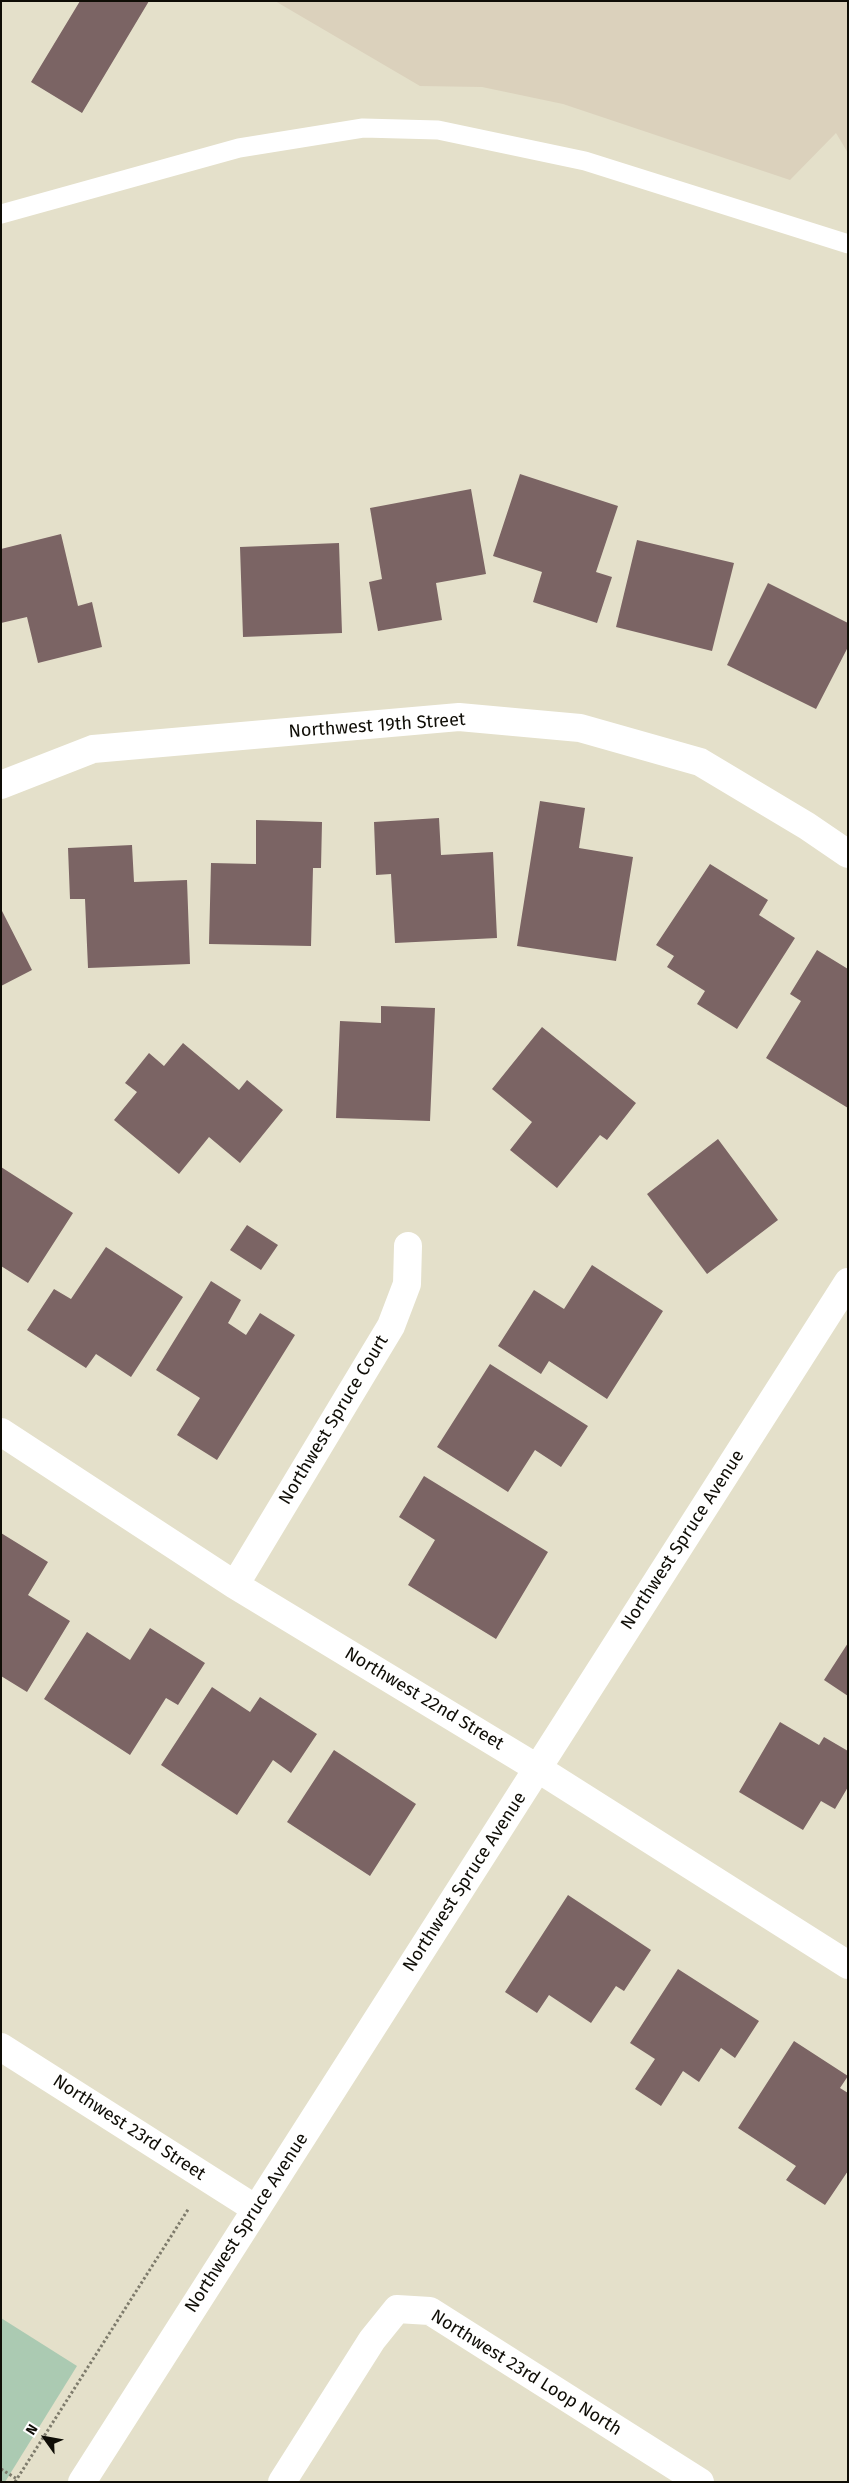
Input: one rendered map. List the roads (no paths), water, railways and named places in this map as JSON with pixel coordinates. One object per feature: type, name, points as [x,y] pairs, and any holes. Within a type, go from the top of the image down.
[{"type":"street","name":"Northwest 19th Street","points":[[1,785],[93,749],[458,717],[580,728],[700,762],[807,826],[848,854]]},
{"type":"street","name":"Northwest Spruce Court","points":[[235,1585],[391,1326],[407,1284],[408,1246]]},
{"type":"street","name":"Northwest Spruce Avenue","points":[[82,2482],[848,1282]]},
{"type":"street","name":"Northwest 22nd Street","points":[[1,1432],[235,1585],[537,1768],[848,1965]]},
{"type":"street","name":"Northwest 23rd Street","points":[[1,2047],[256,2209]]},
{"type":"street","name":"Northwest 23rd Loop North","points":[[282,2482],[372,2340],[397,2309],[430,2311],[700,2482]]},
{"type":"lane","points":[[1,214],[239,148],[363,128],[438,130],[585,162],[848,244]]}]
